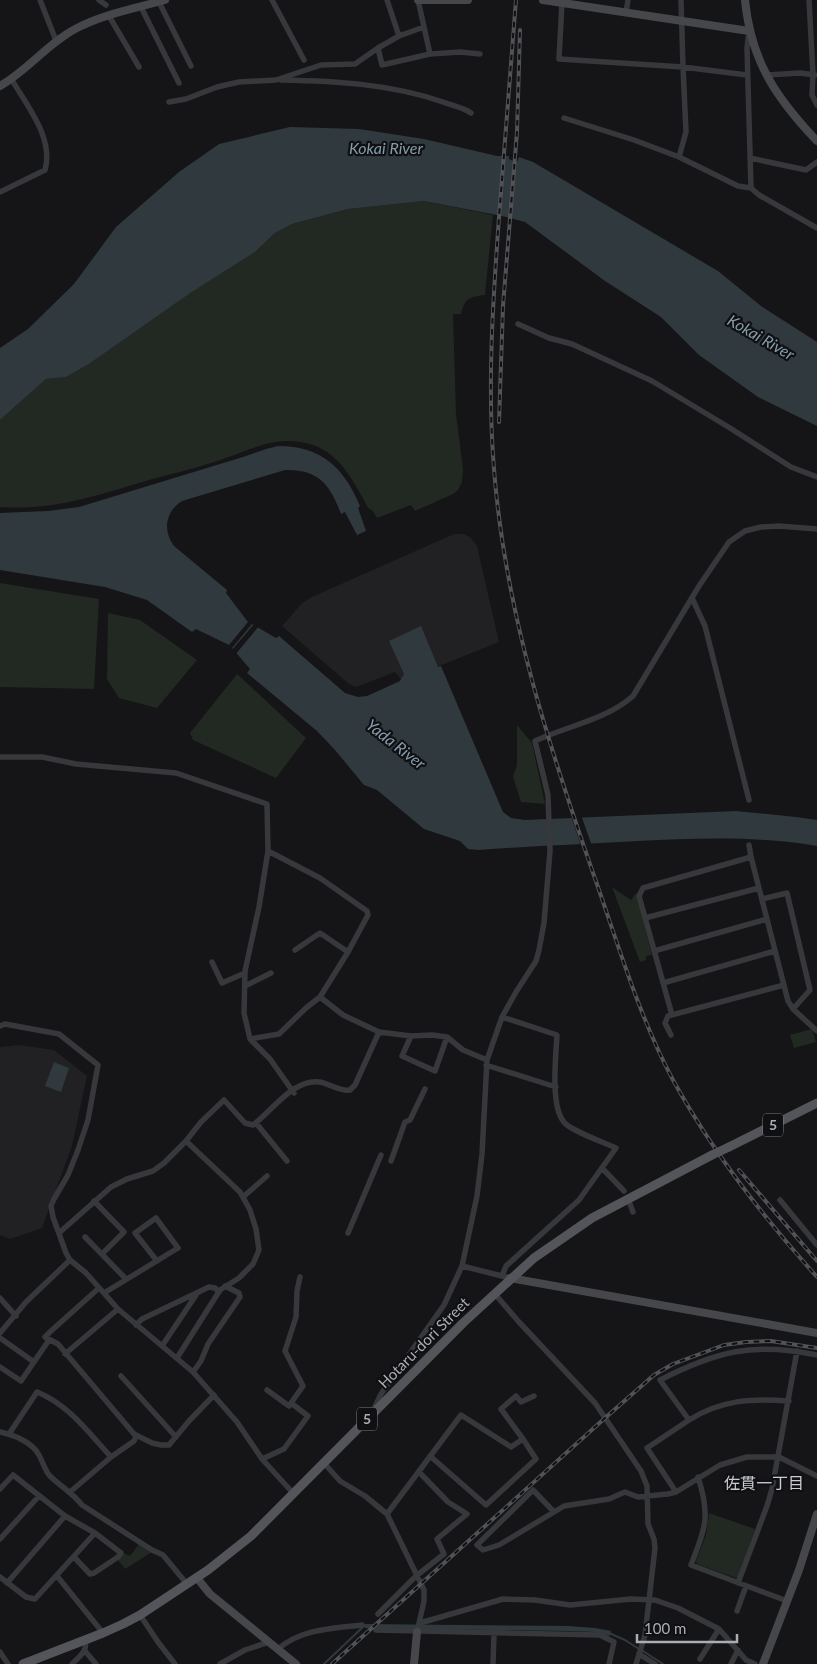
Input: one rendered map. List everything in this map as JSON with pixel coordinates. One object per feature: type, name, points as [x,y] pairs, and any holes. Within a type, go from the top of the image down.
[{"type":"main road","name":"Hotaru-dori Street","points":[[23,1664],[103,1633],[140,1615],[197,1578],[251,1536],[494,1292],[506,1277],[542,1251],[592,1218],[817,1103]]},
{"type":"street","points":[[40,0],[55,43]]},
{"type":"street","points":[[100,0],[106,5]]},
{"type":"street","points":[[272,0],[304,60]]},
{"type":"street","points":[[387,0],[400,36]]},
{"type":"street","points":[[430,54],[418,0],[468,0]]},
{"type":"street","points":[[543,0],[749,31]]},
{"type":"street","points":[[626,12],[628,0]]},
{"type":"street","points":[[679,157],[686,132],[681,0]]},
{"type":"street","points":[[745,0],[749,31],[747,75],[751,188]]},
{"type":"street","points":[[809,0],[815,75],[812,95],[817,105]]},
{"type":"street","points":[[0,86],[12,80],[55,43],[76,28],[109,16],[162,1],[192,66]]},
{"type":"street","points":[[562,2],[559,59],[683,67],[747,75]]},
{"type":"street","points":[[140,7],[179,82]]},
{"type":"street","points":[[109,16],[139,66]]},
{"type":"street","points":[[276,80],[321,65],[355,64],[400,36],[424,27]]},
{"type":"street","points":[[749,31],[775,91],[786,107],[817,141]]},
{"type":"street","points":[[378,48],[382,65],[430,54],[460,52],[480,54]]},
{"type":"street","points":[[767,76],[815,75]]},
{"type":"street","points":[[0,192],[45,170],[47,162],[41,130],[12,80]]},
{"type":"street","points":[[169,102],[186,99],[216,87],[239,82],[328,80],[416,93],[463,108],[471,113]]},
{"type":"street","points":[[564,118],[634,140],[679,157],[738,186],[751,188],[759,196],[817,228]]},
{"type":"street","points":[[750,158],[806,170],[817,162]]},
{"type":"street","points":[[518,324],[549,338],[572,344],[652,381],[791,467],[817,478]]},
{"type":"street","points":[[372,1414],[381,1394],[444,1305],[462,1266],[477,1196],[482,1154],[486,1063],[502,1017],[537,955],[544,923],[550,851],[549,814],[548,795],[535,741],[618,708],[633,696],[692,598],[729,542],[738,535],[752,528],[768,526],[817,530]]},
{"type":"street","points":[[692,598],[705,626],[749,800]]},
{"type":"street","points":[[0,757],[42,757],[76,764],[176,773],[267,804],[268,851],[259,907],[245,973],[244,1013],[250,1039],[270,1059],[293,1091]]},
{"type":"street","points":[[749,845],[788,1001],[793,1009],[817,1031]]},
{"type":"street","points":[[250,1039],[279,1034],[320,997],[368,915],[367,910],[320,878],[268,851]]},
{"type":"street","points":[[672,1015],[639,896],[643,888],[751,858]]},
{"type":"street","points":[[646,918],[759,888]]},
{"type":"street","points":[[762,899],[787,892],[810,990],[793,1009]]},
{"type":"street","points":[[654,951],[767,919]]},
{"type":"street","points":[[295,950],[320,933],[348,952]]},
{"type":"street","points":[[663,982],[775,951]]},
{"type":"street","points":[[212,962],[222,983],[245,973]]},
{"type":"street","points":[[245,986],[271,973]]},
{"type":"street","points":[[671,1035],[665,1023],[668,1016],[784,985]]},
{"type":"street","points":[[320,997],[343,1015],[379,1032],[411,1036],[432,1035],[447,1038],[486,1063],[556,1087]]},
{"type":"street","points":[[502,1017],[557,1035],[556,1098],[559,1116],[566,1125],[616,1148],[579,1200],[506,1266],[506,1277]]},
{"type":"street","points":[[0,1026],[5,1024],[59,1034],[98,1065],[88,1120],[81,1143],[68,1174],[51,1206],[53,1217],[70,1260],[86,1273],[118,1309],[193,1372],[237,1422],[262,1459],[293,1493]]},
{"type":"street","points":[[59,1233],[118,1182],[153,1171],[164,1163],[224,1100],[245,1123],[253,1125],[293,1091],[312,1082],[333,1085],[345,1091],[350,1090],[355,1085],[379,1032]]},
{"type":"street","points":[[411,1036],[402,1056],[435,1071],[447,1038]]},
{"type":"street","points":[[391,1161],[405,1122],[410,1120],[425,1089]]},
{"type":"street","points":[[256,1123],[287,1161]]},
{"type":"street","points":[[177,1358],[219,1292],[248,1270],[259,1250],[256,1229],[242,1197],[217,1168],[186,1141]]},
{"type":"street","points":[[348,1233],[381,1155]]},
{"type":"street","points":[[602,1168],[624,1191]]},
{"type":"street","points":[[242,1197],[267,1176]]},
{"type":"street","points":[[780,1200],[817,1245]]},
{"type":"street","points":[[94,1201],[124,1232],[102,1254]]},
{"type":"street","points":[[630,1204],[633,1212]]},
{"type":"street","points":[[157,1261],[135,1233],[156,1218],[178,1248],[157,1261],[126,1280],[102,1290],[51,1330],[45,1337],[58,1344],[136,1436],[152,1444],[165,1446],[169,1444],[214,1395]]},
{"type":"street","points":[[85,1236],[126,1280]]},
{"type":"street","points":[[0,1333],[26,1302],[70,1260]]},
{"type":"street","points":[[462,1266],[506,1277],[817,1334]]},
{"type":"street","points":[[267,1390],[289,1406],[303,1386],[285,1351],[296,1317],[297,1291],[300,1277]]},
{"type":"street","points":[[193,1372],[201,1362],[208,1344],[240,1297],[238,1293],[226,1286]]},
{"type":"street","points":[[136,1325],[142,1319],[209,1287],[219,1292]]},
{"type":"street","points":[[494,1292],[519,1322],[595,1403],[641,1471],[647,1486],[648,1524],[654,1539],[655,1548],[645,1635],[636,1664]]},
{"type":"street","points":[[162,1346],[197,1293]]},
{"type":"street","points":[[0,1298],[16,1316]]},
{"type":"street","points":[[65,1354],[118,1309]]},
{"type":"street","points":[[0,1338],[34,1362]]},
{"type":"street","points":[[0,1367],[21,1381],[50,1340]]},
{"type":"street","points":[[689,1420],[660,1380],[695,1363],[721,1354],[763,1348],[817,1355]]},
{"type":"street","points":[[738,1583],[767,1506],[779,1457],[797,1351]]},
{"type":"street","points":[[122,1376],[176,1437]]},
{"type":"street","points":[[9,1434],[37,1392],[53,1398],[65,1408],[111,1457]]},
{"type":"street","points":[[430,1456],[486,1505],[536,1459],[501,1408],[516,1396],[521,1402],[534,1396]]},
{"type":"street","points":[[676,1492],[647,1448],[705,1410],[732,1402],[761,1399],[789,1401]]},
{"type":"street","points":[[262,1459],[284,1449],[308,1416],[291,1403]]},
{"type":"street","points":[[387,1514],[461,1415],[511,1447],[523,1439]]},
{"type":"street","points":[[0,1432],[26,1442],[36,1450],[49,1475],[70,1492],[82,1505],[152,1550],[163,1555],[187,1584]]},
{"type":"street","points":[[70,1492],[111,1457],[134,1441],[136,1436]]},
{"type":"street","points":[[554,1512],[533,1490],[477,1545],[483,1550],[499,1545],[554,1512],[564,1506],[609,1499],[625,1492],[638,1497],[676,1492],[698,1477],[732,1460],[747,1457],[779,1457],[817,1476]]},
{"type":"street","points":[[323,1462],[340,1481],[365,1496],[387,1514],[425,1593],[414,1664]]},
{"type":"street","points":[[378,1614],[416,1576],[444,1554],[436,1539],[466,1514],[448,1502],[419,1472]]},
{"type":"street","points":[[0,1490],[13,1475],[65,1516],[95,1534],[121,1553],[118,1557],[90,1574],[74,1557]]},
{"type":"street","points":[[698,1477],[704,1499],[706,1520],[691,1565],[787,1601]]},
{"type":"street","points":[[0,1540],[39,1496]]},
{"type":"street","points":[[763,1664],[799,1570],[817,1514]]},
{"type":"street","points":[[8,1582],[65,1516]]},
{"type":"street","points":[[0,1577],[26,1597],[35,1599],[95,1534]]},
{"type":"street","points":[[57,1576],[103,1633]]},
{"type":"street","points":[[197,1578],[210,1594],[296,1664]]},
{"type":"street","points":[[736,1610],[746,1586]]},
{"type":"street","points":[[420,1623],[503,1599],[526,1599],[570,1605],[631,1599],[649,1600],[678,1608],[719,1629],[746,1660],[756,1664]]},
{"type":"street","points":[[140,1615],[175,1664]]},
{"type":"street","points":[[278,1649],[302,1635],[326,1628],[362,1625]]},
{"type":"street","points":[[700,1659],[719,1629]]},
{"type":"street","points":[[376,1630],[600,1635],[614,1642],[609,1664]]},
{"type":"street","points":[[493,1664],[494,1634]]},
{"type":"street","points":[[72,1664],[85,1652],[85,1640]]},
{"type":"street","points":[[220,1664],[245,1650],[269,1642]]},
{"type":"street","points":[[731,1664],[738,1650]]},
{"type":"street","points":[[0,1652],[8,1664]]},
{"type":"street","points":[[85,1652],[96,1664]]},
{"type":"street","points":[[639,1654],[655,1664]]},
{"type":"shaded area","points":[[424,201],[493,215],[485,295],[468,299],[461,314],[453,314],[456,414],[463,469],[462,482],[458,490],[453,494],[415,511],[411,505],[377,518],[372,510],[369,509],[347,472],[332,456],[313,445],[287,441],[263,445],[206,465],[75,501],[38,507],[0,507],[0,420],[46,379],[66,377],[89,364],[189,294],[255,252],[275,233],[292,224],[348,209]]},
{"type":"shaded area","points":[[454,534],[464,534],[471,538],[477,546],[499,642],[402,681],[395,672],[356,687],[349,684],[282,626],[302,603],[312,597]]},
{"type":"shaded area","points":[[0,583],[99,599],[94,689],[0,687]]},
{"type":"shaded area","points":[[108,613],[140,620],[197,660],[157,708],[119,698],[107,679]]},
{"type":"shaded area","points":[[237,674],[306,738],[276,778],[193,740],[190,733]]},
{"type":"shaded area","points":[[517,725],[532,743],[545,804],[521,802],[513,777],[517,765]]},
{"type":"shaded area","points":[[612,887],[631,900],[636,893],[652,955],[646,956],[646,960],[640,962]]},
{"type":"shaded area","points":[[812,1029],[816,1042],[794,1048],[790,1035]]},
{"type":"shaded area","points":[[19,1045],[54,1050],[87,1076],[72,1146],[42,1228],[10,1239],[0,1235],[0,1047]]},
{"type":"shaded area","points":[[709,1513],[755,1529],[738,1577],[736,1578],[697,1564],[696,1561],[706,1535]]},
{"type":"shaded area","points":[[139,1544],[152,1552],[125,1569],[118,1560],[123,1553],[130,1556]]},
{"type":"water","name":"Kokai River","points":[[290,127],[359,129],[424,139],[497,156],[509,156],[509,159],[515,162],[517,162],[519,157],[533,162],[718,271],[761,306],[817,342],[817,426],[758,397],[699,355],[661,317],[605,281],[525,222],[424,201],[348,209],[292,224],[275,233],[255,252],[189,294],[89,364],[66,377],[46,379],[0,420],[0,348],[28,329],[74,284],[116,227],[179,172],[219,144]]},
{"type":"water","points":[[278,446],[307,450],[319,455],[339,470],[360,506],[358,508],[366,531],[357,535],[345,512],[341,514],[332,494],[321,480],[306,472],[296,470],[285,470],[182,501],[177,505],[169,515],[167,527],[170,540],[174,546],[227,590],[226,593],[248,622],[229,645],[196,629],[192,632],[147,600],[105,587],[0,570],[0,513],[48,511],[79,507]]},
{"type":"water","name":"Yada River","points":[[252,624],[276,638],[279,636],[345,693],[358,697],[367,696],[400,681],[404,674],[389,641],[421,626],[438,667],[441,666],[503,812],[511,818],[525,820],[736,811],[817,820],[817,846],[750,839],[705,839],[468,849],[460,841],[424,829],[377,790],[364,785],[317,731],[247,673],[250,669],[232,648]]},
{"type":"water","points":[[54,1062],[69,1068],[61,1092],[45,1086]]},
{"type":"water","points":[[364,1624],[568,1626],[611,1631],[610,1636],[594,1632],[568,1631],[365,1628]]},
{"type":"pier","points":[[255,623],[259,626],[235,655],[231,651]]},
{"type":"pier","points":[[581,815],[592,846],[581,846],[571,816]]},
{"type":"waterway","points":[[324,1664],[364,1626]]},
{"type":"waterway","points":[[609,1633],[639,1649]]},
{"type":"waterway","points":[[643,1651],[663,1664]]},
{"type":"railway","points":[[516,0],[495,280],[491,406],[494,469],[500,523],[508,577],[519,630],[564,787],[632,986],[651,1034],[673,1080],[721,1158],[777,1231],[817,1277]]},
{"type":"railway","points":[[499,422],[503,306],[517,132],[520,30]]},
{"type":"railway","points":[[739,1170],[817,1261]]},
{"type":"railway","points":[[332,1664],[654,1375],[673,1364],[724,1345],[771,1341],[817,1348]]},
{"type":"district","name":"佐貫一丁目","points":[[764,1483]]}]
